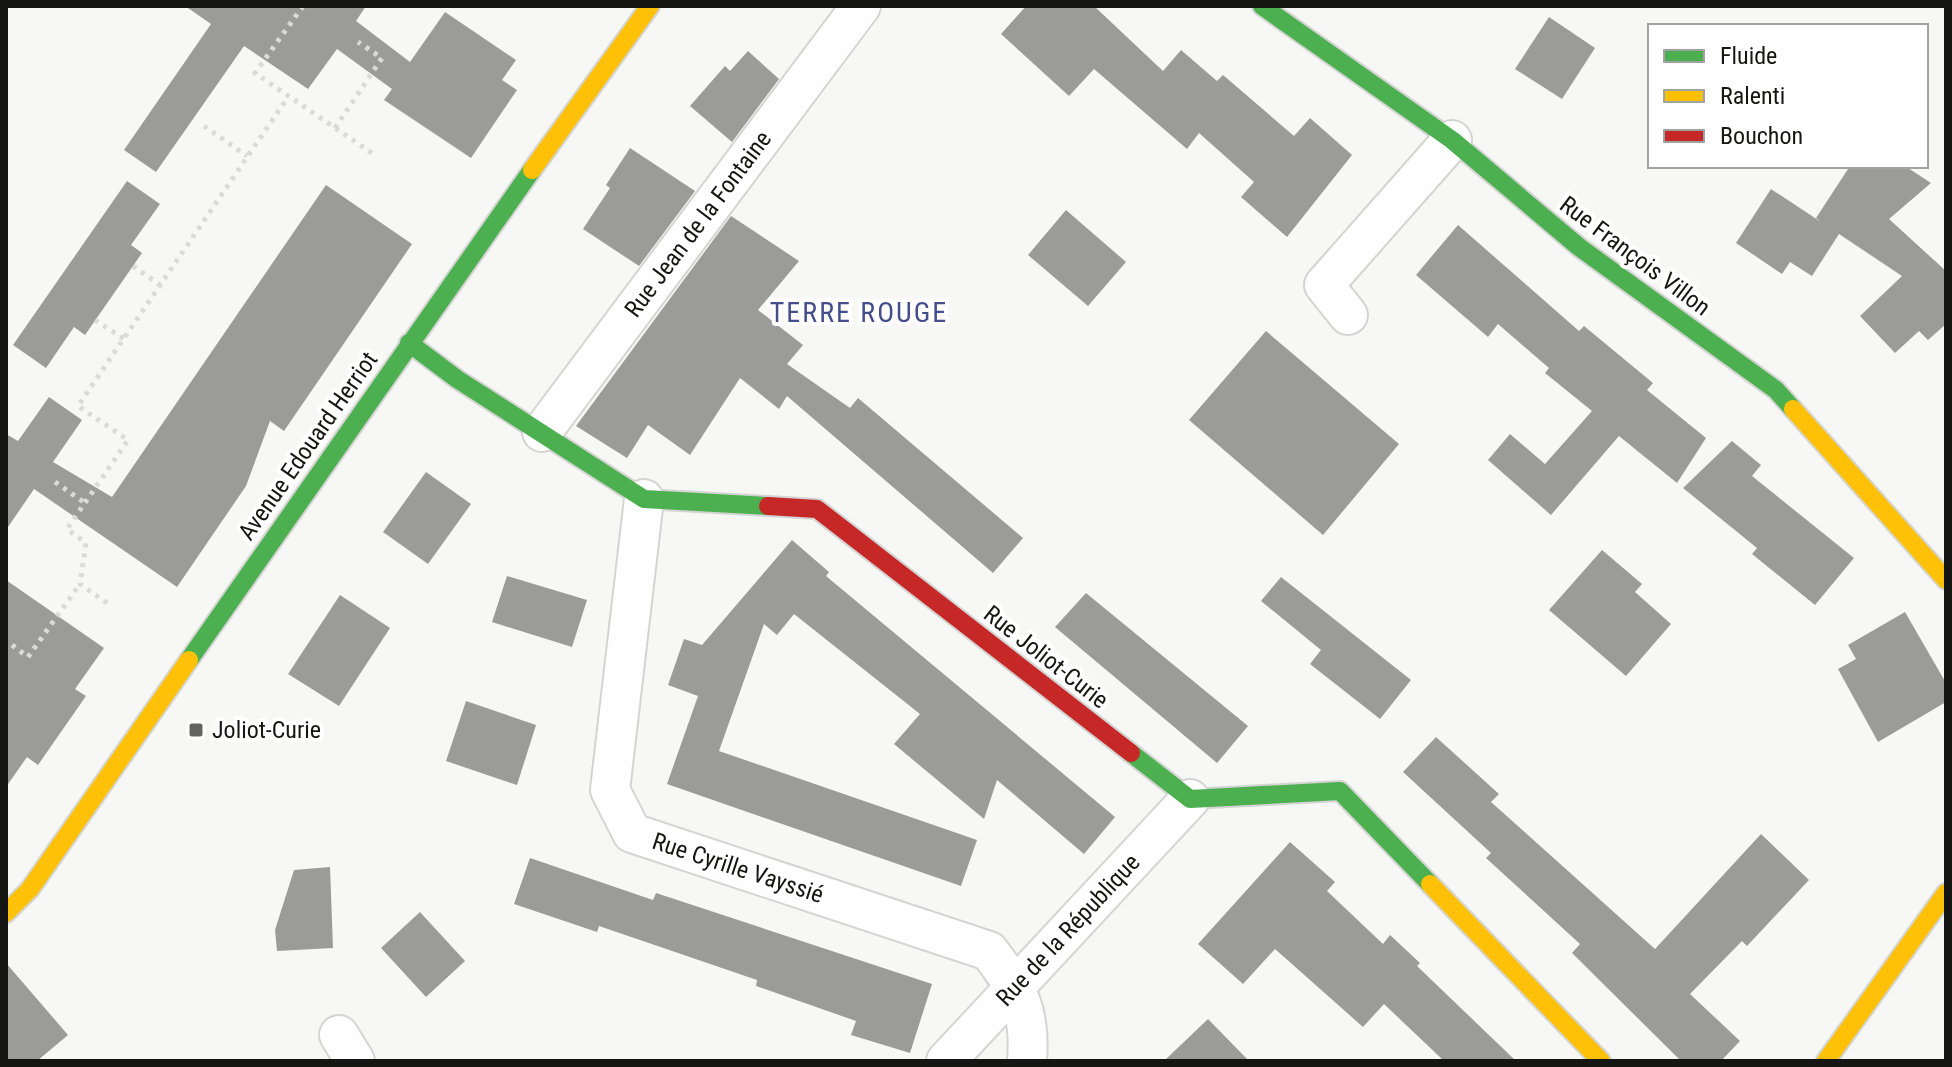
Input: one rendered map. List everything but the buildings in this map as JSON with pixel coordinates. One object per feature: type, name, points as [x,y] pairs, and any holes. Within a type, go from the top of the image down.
[{"type":"street","name":"Avenue Edouard Herriot","points":[[6,913],[30,889],[409,343],[650,6]]},
{"type":"street","name":"Rue François Villon","points":[[1262,6],[1452,140],[1579,247],[1776,390],[1946,580]]},
{"type":"street","name":"Rue Jean de la Fontaine","points":[[542,432],[848,10]]},
{"type":"street","points":[[1348,315],[1324,285],[1452,140]]},
{"type":"street","name":"Rue Joliot-Curie","points":[[409,343],[457,379],[644,499],[817,509],[1190,799]]},
{"type":"street","name":"Rue Cyrille Vayssié","points":[[644,499],[610,790],[632,833],[989,951],[1016,985]]},
{"type":"street","points":[[1190,799],[1340,791],[1601,1061]]},
{"type":"street","name":"Rue de la République","points":[[946,1061],[1190,799]]},
{"type":"street","points":[[1826,1061],[1946,893]]},
{"type":"street","points":[[1016,985],[1030,1027],[1027,1061]]},
{"type":"path","points":[[303,6],[255,73],[376,156]]},
{"type":"path","points":[[335,128],[382,58],[358,42]]},
{"type":"path","points":[[12,645],[28,657],[80,584],[86,543],[67,529],[128,440],[78,406],[288,97]]},
{"type":"path","points":[[204,126],[247,156]]},
{"type":"path","points":[[133,266],[160,285]]},
{"type":"path","points":[[95,320],[124,339]]},
{"type":"path","points":[[55,482],[85,503]]},
{"type":"path","points":[[80,584],[107,603]]},
{"type":"traffic: fast","points":[[1262,6],[1452,140],[1579,247],[1776,390],[1793,409]]},
{"type":"traffic: fast","points":[[189,660],[532,170]]},
{"type":"traffic: fast","points":[[409,343],[457,379],[644,499],[768,506]]},
{"type":"traffic: fast","points":[[1131,753],[1190,799],[1340,791],[1430,884]]},
{"type":"traffic: slow","points":[[532,170],[650,6]]},
{"type":"traffic: slow","points":[[1793,409],[1946,580]]},
{"type":"traffic: slow","points":[[6,913],[30,889],[189,660]]},
{"type":"traffic: slow","points":[[1430,884],[1601,1061]]},
{"type":"traffic: slow","points":[[1826,1061],[1946,893]]},
{"type":"traffic: jam","points":[[768,506],[817,509],[1131,753]]},
{"type":"place","name":"Joliot-Curie","points":[[196,730]]},
{"type":"district","name":"TERRE ROUGE","points":[[859,312]]}]
